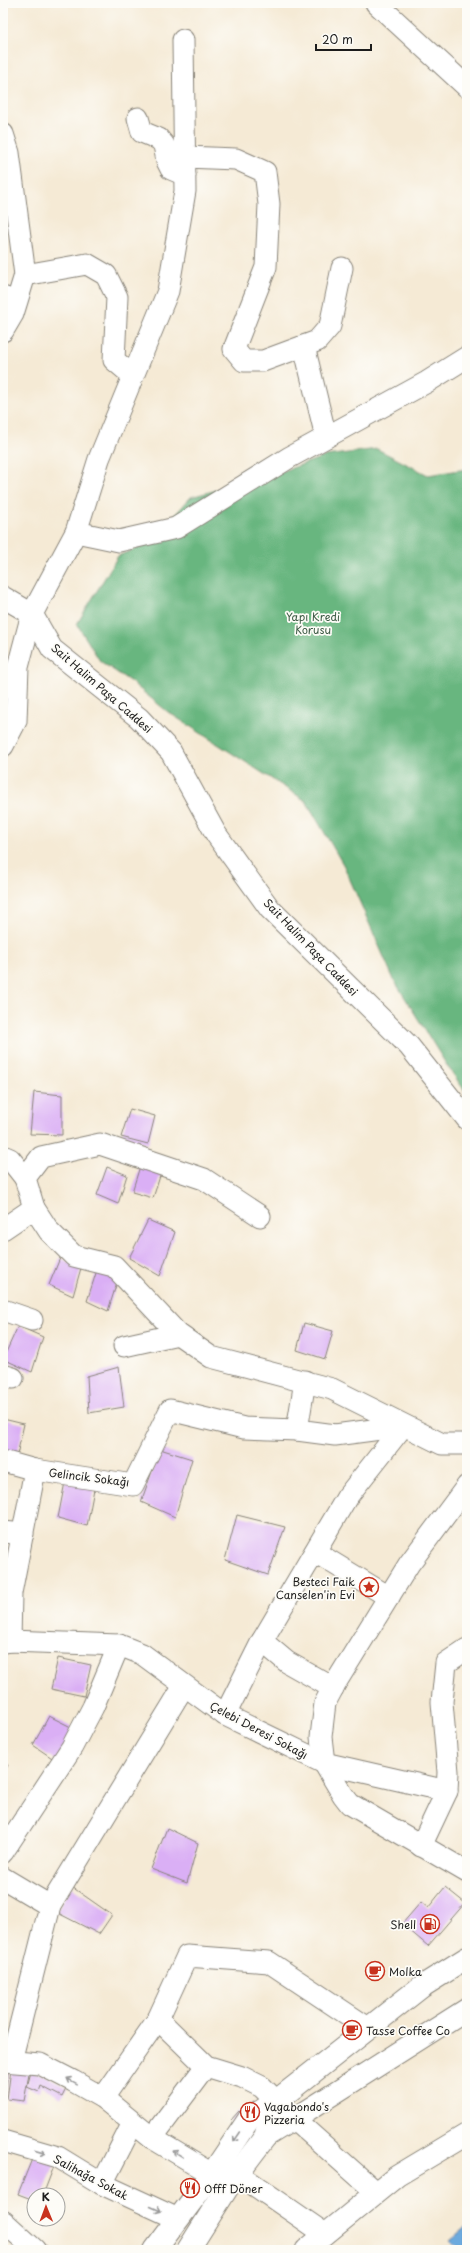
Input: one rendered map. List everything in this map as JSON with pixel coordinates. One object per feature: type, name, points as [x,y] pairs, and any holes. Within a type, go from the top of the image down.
[{"type":"main road","points":[[155,2250],[212,2174],[249,2119],[275,2102],[421,1988],[467,1958]]},
{"type":"main road","points":[[188,2250],[224,2194],[265,2137],[275,2102]]},
{"type":"main road","points":[[212,2174],[224,2194]]},
{"type":"main road","points":[[178,2219],[200,2230]]},
{"type":"street","points":[[376,3],[467,87]]},
{"type":"street","points":[[3,746],[16,721],[18,667],[32,614],[76,532],[99,459],[168,291],[185,191],[182,40]]},
{"type":"street","points":[[138,118],[142,132],[159,139],[164,145],[167,161],[171,169],[236,159],[265,172],[269,204],[266,267],[234,349],[244,361],[263,361],[317,341],[330,326],[342,268]]},
{"type":"street","points":[[3,134],[9,153],[25,275]]},
{"type":"street","points":[[3,331],[13,314],[11,294],[25,275],[87,264],[106,275],[117,297],[114,360],[133,376]]},
{"type":"street","points":[[304,346],[326,437]]},
{"type":"street","points":[[76,532],[119,541],[176,528],[290,457],[427,382],[467,357]]},
{"type":"street","points":[[3,598],[32,614]]},
{"type":"street","name":"Sait Halim Paşa Caddesi","points":[[32,614],[52,648],[139,718],[171,752],[216,834],[270,909],[409,1046],[467,1119]]},
{"type":"street","points":[[25,1178],[41,1157],[100,1144],[204,1179],[260,1216]]},
{"type":"street","points":[[3,1156],[10,1159],[25,1178],[34,1208],[48,1232],[74,1256],[114,1266],[178,1334],[211,1357],[332,1389],[403,1426],[442,1444],[467,1444]]},
{"type":"street","points":[[3,1229],[34,1208]]},
{"type":"street","points":[[3,1310],[32,1320]]},
{"type":"street","points":[[124,1346],[178,1334]]},
{"type":"street","points":[[305,1381],[297,1430],[335,1435],[403,1426]]},
{"type":"street","name":"Gelincik Sokağı","points":[[35,1470],[133,1485],[170,1410],[244,1428],[297,1430]]},
{"type":"street","points":[[225,1715],[262,1641],[347,1497],[403,1426]]},
{"type":"street","points":[[3,1461],[35,1470],[13,1533],[11,1593],[7,1641]]},
{"type":"street","points":[[467,1486],[409,1564],[333,1688],[325,1703],[321,1737],[324,1763],[350,1804],[467,1872]]},
{"type":"street","points":[[315,1552],[389,1597]]},
{"type":"street","name":"Çelebi Deresi Sokağı","points":[[7,1641],[119,1645],[142,1654],[225,1715],[324,1763],[447,1791]]},
{"type":"street","points":[[262,1641],[287,1662],[333,1688]]},
{"type":"street","points":[[3,1852],[72,1747],[93,1707],[119,1645]]},
{"type":"street","points":[[421,1846],[447,1791],[448,1772],[442,1702],[446,1663],[467,1649]]},
{"type":"street","points":[[184,1686],[50,1906],[7,2061],[40,2064],[103,2098],[152,2138],[212,2174]]},
{"type":"street","points":[[3,1878],[50,1906]]},
{"type":"street","points":[[103,2098],[158,2019],[187,1956],[269,1962],[368,2028]]},
{"type":"street","points":[[265,2137],[467,2009]]},
{"type":"street","points":[[158,2019],[206,2066],[242,2077],[262,2087],[275,2102],[376,2192]]},
{"type":"street","points":[[152,2138],[206,2066]]},
{"type":"street","points":[[102,2184],[133,2123]]},
{"type":"street","points":[[306,2250],[397,2176],[467,2134]]},
{"type":"street","name":"Salihağa Sokak","points":[[3,2141],[58,2157],[102,2184],[178,2219]]},
{"type":"street","points":[[238,2174],[325,2234]]},
{"type":"street","points":[[3,2221],[35,2250]]},
{"type":"green space","name":"Yapı Kredi Korusu","points":[[377,449],[428,475],[467,469],[467,1094],[446,1064],[394,980],[344,866],[306,801],[168,712],[131,682],[100,661],[77,624],[118,556],[150,543],[191,497],[272,475],[326,456]]},
{"type":"water","points":[[467,2226],[467,2250],[455,2250],[458,2247],[450,2240]]},
{"type":"building","points":[[34,1092],[62,1095],[62,1135],[30,1134]]},
{"type":"building","points":[[130,1109],[155,1116],[148,1144],[121,1137]]},
{"type":"building","points":[[140,1166],[161,1173],[153,1198],[132,1192]]},
{"type":"building","points":[[107,1167],[127,1175],[118,1204],[97,1195]]},
{"type":"building","points":[[148,1220],[175,1232],[160,1276],[129,1258]]},
{"type":"building","points":[[60,1258],[81,1268],[73,1296],[49,1285]]},
{"type":"building","points":[[97,1270],[118,1279],[108,1311],[87,1301]]},
{"type":"building","points":[[304,1323],[333,1331],[325,1359],[297,1350]]},
{"type":"building","points":[[18,1326],[43,1337],[32,1372],[3,1359]]},
{"type":"building","points":[[119,1367],[124,1407],[89,1413],[87,1376]]},
{"type":"building","points":[[3,1419],[24,1424],[17,1455],[3,1451]]},
{"type":"building","points":[[160,1449],[192,1459],[175,1517],[141,1502]]},
{"type":"building","points":[[65,1482],[94,1489],[87,1526],[58,1518]]},
{"type":"building","points":[[237,1515],[285,1527],[268,1575],[225,1560]]},
{"type":"building","points":[[58,1658],[91,1665],[84,1696],[51,1689]]},
{"type":"building","points":[[49,1716],[75,1729],[58,1762],[33,1745]]},
{"type":"building","points":[[3,1762],[8,1765],[3,1775]]},
{"type":"building","points":[[167,1828],[198,1843],[187,1883],[151,1869]]},
{"type":"building","points":[[72,1887],[112,1915],[99,1934],[56,1912]]},
{"type":"building","points":[[445,1887],[465,1903],[428,1946],[402,1924],[421,1902],[428,1908]]},
{"type":"building","points":[[11,2069],[30,2069],[24,2101],[7,2099]]},
{"type":"building","points":[[3,2072],[8,2072],[3,2107]]},
{"type":"building","points":[[31,2072],[44,2075],[67,2087],[62,2097],[41,2086],[39,2092],[27,2087]]},
{"type":"building","points":[[239,2111],[247,2117],[237,2127],[230,2121]]},
{"type":"building","points":[[34,2154],[56,2161],[46,2187],[26,2187],[26,2197],[18,2194]]},
{"type":"building","name":"Offf Döner","points":[[189,2178],[199,2184],[191,2197],[181,2191]]},
{"type":"place","name":"Besteci Faik Canselen'in Evi","points":[[369,1587]]},
{"type":"place","name":"Shell","points":[[430,1924]]},
{"type":"place","name":"Molka","points":[[375,1971]]},
{"type":"place","name":"Tasse Coffee Co","points":[[352,2030]]},
{"type":"place","name":"Vagabondo's Pizzeria","points":[[250,2112]]},
{"type":"place","name":"Offf Döner","points":[[190,2188]]}]
